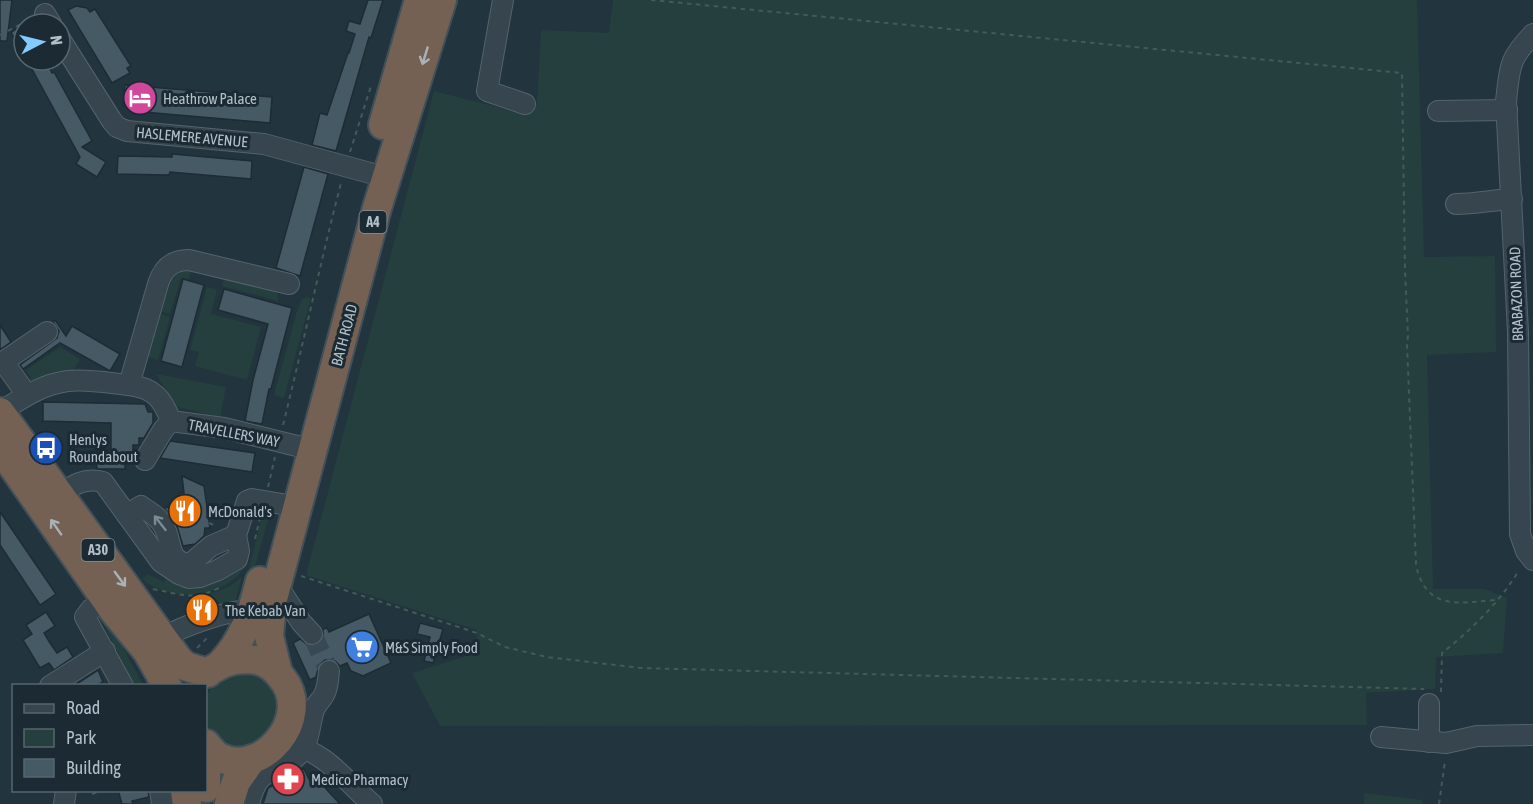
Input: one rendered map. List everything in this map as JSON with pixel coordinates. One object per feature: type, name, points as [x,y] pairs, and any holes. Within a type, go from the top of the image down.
[{"type":"highway","name":"BATH ROAD","points":[[284,683],[261,618],[273,502],[358,170],[419,0]]},
{"type":"highway","name":"BATH ROAD","points":[[204,669],[261,618],[289,580],[377,208],[442,0]]},
{"type":"highway","name":"A30","points":[[0,412],[181,663],[192,669],[204,669]]},
{"type":"highway","name":"A30","points":[[0,447],[110,605],[147,651],[166,684]]},
{"type":"highway","points":[[110,605],[147,684]]},
{"type":"highway","points":[[204,669],[239,660],[265,663],[284,683],[291,719],[285,734],[292,750],[239,762],[225,759],[214,753],[207,745]]},
{"type":"highway","points":[[229,804],[236,782],[252,759]]},
{"type":"street","points":[[503,0],[487,91],[525,104]]},
{"type":"street","name":"BRABAZON ROAD","points":[[1527,564],[1526,551],[1520,534],[1518,332],[1507,110],[1510,66],[1519,48],[1533,34]]},
{"type":"street","name":"HASLEMERE AVENUE","points":[[72,58],[112,121],[117,127],[127,131],[264,144],[358,170]]},
{"type":"street","points":[[1438,111],[1507,110]]},
{"type":"street","points":[[1456,204],[1478,204],[1512,199]]},
{"type":"street","points":[[129,385],[160,276],[172,263],[189,260],[289,284]]},
{"type":"street","points":[[27,395],[5,363],[6,360],[47,332]]},
{"type":"street","name":"TRAVELLERS WAY","points":[[0,412],[27,395],[54,384],[69,381],[142,387],[153,393],[165,408],[171,421]]},
{"type":"street","name":"TRAVELLERS WAY","points":[[171,421],[224,428],[288,444]]},
{"type":"street","name":"TRAVELLERS WAY","points":[[145,460],[171,421]]},
{"type":"street","points":[[59,496],[79,482],[100,481],[161,561],[178,574],[189,578],[208,575],[235,561],[239,551],[239,539],[247,501],[252,499],[273,502]]},
{"type":"street","points":[[127,515],[139,506],[156,516],[165,527],[174,559],[195,568],[210,562],[239,539]]},
{"type":"street","points":[[163,638],[174,630],[237,610],[306,628],[289,580]]},
{"type":"street","points":[[110,605],[91,609],[85,616],[122,684]]},
{"type":"street","points":[[53,684],[105,651]]},
{"type":"street","points":[[249,804],[253,787],[258,779],[292,750],[310,728],[315,706],[326,690],[329,671]]},
{"type":"street","points":[[284,683],[311,719],[323,740],[332,765]]},
{"type":"street","points":[[1433,697],[1437,742]]},
{"type":"street","points":[[1381,737],[1437,742],[1477,736],[1533,735]]},
{"type":"street","points":[[292,750],[332,765],[372,804]]},
{"type":"path","points":[[651,0],[1402,73],[1405,271],[1416,566],[1419,582],[1427,592],[1436,597],[1457,604],[1495,600]]},
{"type":"path","points":[[239,539],[273,502],[288,444],[319,268],[358,170],[374,78]]},
{"type":"path","points":[[289,580],[477,633],[505,647],[547,657],[640,668],[1433,697],[1442,653],[1466,634],[1527,564]]},
{"type":"path","points":[[204,669],[212,632]]},
{"type":"path","points":[[1437,742],[1439,804]]},
{"type":"path","points":[[92,794],[98,792]]},
{"type":"green space","points":[[613,0],[1417,0],[1424,257],[1495,256],[1496,352],[1427,355],[1433,589],[1485,589],[1507,598],[1503,653],[1436,657],[1435,689],[1366,693],[1367,725],[440,726],[412,673],[476,653],[477,630],[306,575],[434,91],[527,115],[533,113],[537,104],[541,30],[609,33]]},
{"type":"green space","points":[[185,270],[191,271],[189,279],[181,278],[170,314],[160,311],[174,274]]},
{"type":"green space","points":[[224,278],[274,289],[277,292],[278,301],[222,286]]},
{"type":"green space","points":[[207,287],[217,290],[211,314],[261,327],[247,380],[195,366],[199,352],[190,350]]},
{"type":"green space","points":[[311,298],[284,398],[274,395],[297,311],[302,299]]},
{"type":"green space","points":[[160,314],[170,317],[158,360],[148,357]]},
{"type":"green space","points":[[60,347],[80,359],[71,374],[30,385],[27,381],[31,378],[26,370]]},
{"type":"green space","points":[[156,374],[226,387],[220,417],[177,407]]},
{"type":"green space","points":[[264,509],[269,514],[268,520],[246,599],[240,604]]},
{"type":"green space","points":[[241,566],[244,568],[223,586],[196,594],[167,592],[142,579],[148,574],[164,582],[167,577]]},
{"type":"green space","points":[[242,577],[235,602],[222,605],[210,594],[230,586]]},
{"type":"green space","points":[[102,621],[110,623],[142,684],[134,684]]},
{"type":"green space","points":[[253,673],[268,681],[280,704],[271,733],[243,751],[216,744],[207,724],[208,693],[229,674]]},
{"type":"green space","points":[[1364,793],[1423,800],[1422,804],[1364,804]]},
{"type":"building","points":[[0,0],[12,0],[7,41],[0,41]]},
{"type":"building","points":[[368,0],[383,0],[371,38],[369,37],[336,151],[312,145],[320,113],[327,115],[355,34],[346,31],[349,21],[360,24]]},
{"type":"building","points":[[76,6],[87,8],[90,12],[95,9],[131,66],[127,68],[130,73],[112,83],[72,17],[72,12],[68,10]]},
{"type":"building","points":[[34,72],[54,72],[92,141],[82,147],[106,162],[97,177],[76,164],[80,157]]},
{"type":"building","points":[[125,85],[272,97],[270,123],[132,111],[132,107],[123,106]]},
{"type":"building","points":[[172,154],[252,161],[251,179],[170,172],[169,175],[117,174],[118,156],[172,157]]},
{"type":"building","points":[[304,167],[328,174],[300,276],[276,268]]},
{"type":"building","points":[[183,279],[204,285],[182,367],[161,361]]},
{"type":"building","points":[[224,289],[292,308],[271,389],[269,389],[262,424],[245,421],[268,324],[218,310]]},
{"type":"building","points":[[55,320],[66,336],[72,326],[120,354],[110,371],[60,343],[23,369],[20,365],[57,338],[59,331],[53,322]]},
{"type":"building","points":[[0,325],[11,342],[1,349],[0,348]]},
{"type":"building","points":[[43,402],[145,404],[148,412],[153,412],[153,423],[144,438],[139,438],[139,445],[133,445],[133,453],[129,453],[129,461],[125,461],[125,469],[97,469],[96,457],[107,457],[107,450],[111,450],[111,423],[43,421]]},
{"type":"building","points":[[170,441],[255,453],[252,472],[160,458]]},
{"type":"building","name":"McDonald's","points":[[182,476],[204,486],[210,528],[205,528],[204,536],[195,544],[183,546],[177,526],[164,508],[181,505],[179,493],[184,493]]},
{"type":"building","points":[[0,512],[56,594],[40,605],[0,545]]},
{"type":"building","points":[[46,612],[55,626],[44,633],[50,643],[57,653],[67,647],[73,657],[54,670],[49,663],[40,668],[23,640],[32,634],[26,625]]},
{"type":"building","name":"M&S Simply Food","points":[[369,614],[391,663],[363,676],[351,671],[347,663],[340,666],[335,661],[325,660],[319,665],[316,677],[310,680],[293,643],[300,639],[308,645],[315,646],[323,638],[323,629],[327,628],[329,632]]},
{"type":"building","points":[[420,623],[443,629],[433,663],[424,661],[430,637],[417,634]]},
{"type":"building","points":[[98,670],[103,682],[99,684],[78,683]]},
{"type":"building","points":[[304,769],[312,785],[318,780],[340,804],[263,804],[268,788]]},
{"type":"building","points":[[119,792],[148,792],[149,797],[132,801],[133,804],[122,804]]},
{"type":"tunnel","points":[[312,634],[329,671]]},
{"type":"place","name":"Heathrow Palace","points":[[140,98]]},
{"type":"place","name":"Henlys Roundabout","points":[[46,448]]},
{"type":"place","name":"McDonald's","points":[[185,511]]},
{"type":"place","name":"The Kebab Van","points":[[202,610]]},
{"type":"place","name":"M&S Simply Food","points":[[362,647]]},
{"type":"place","name":"Medico Pharmacy","points":[[288,779]]}]
